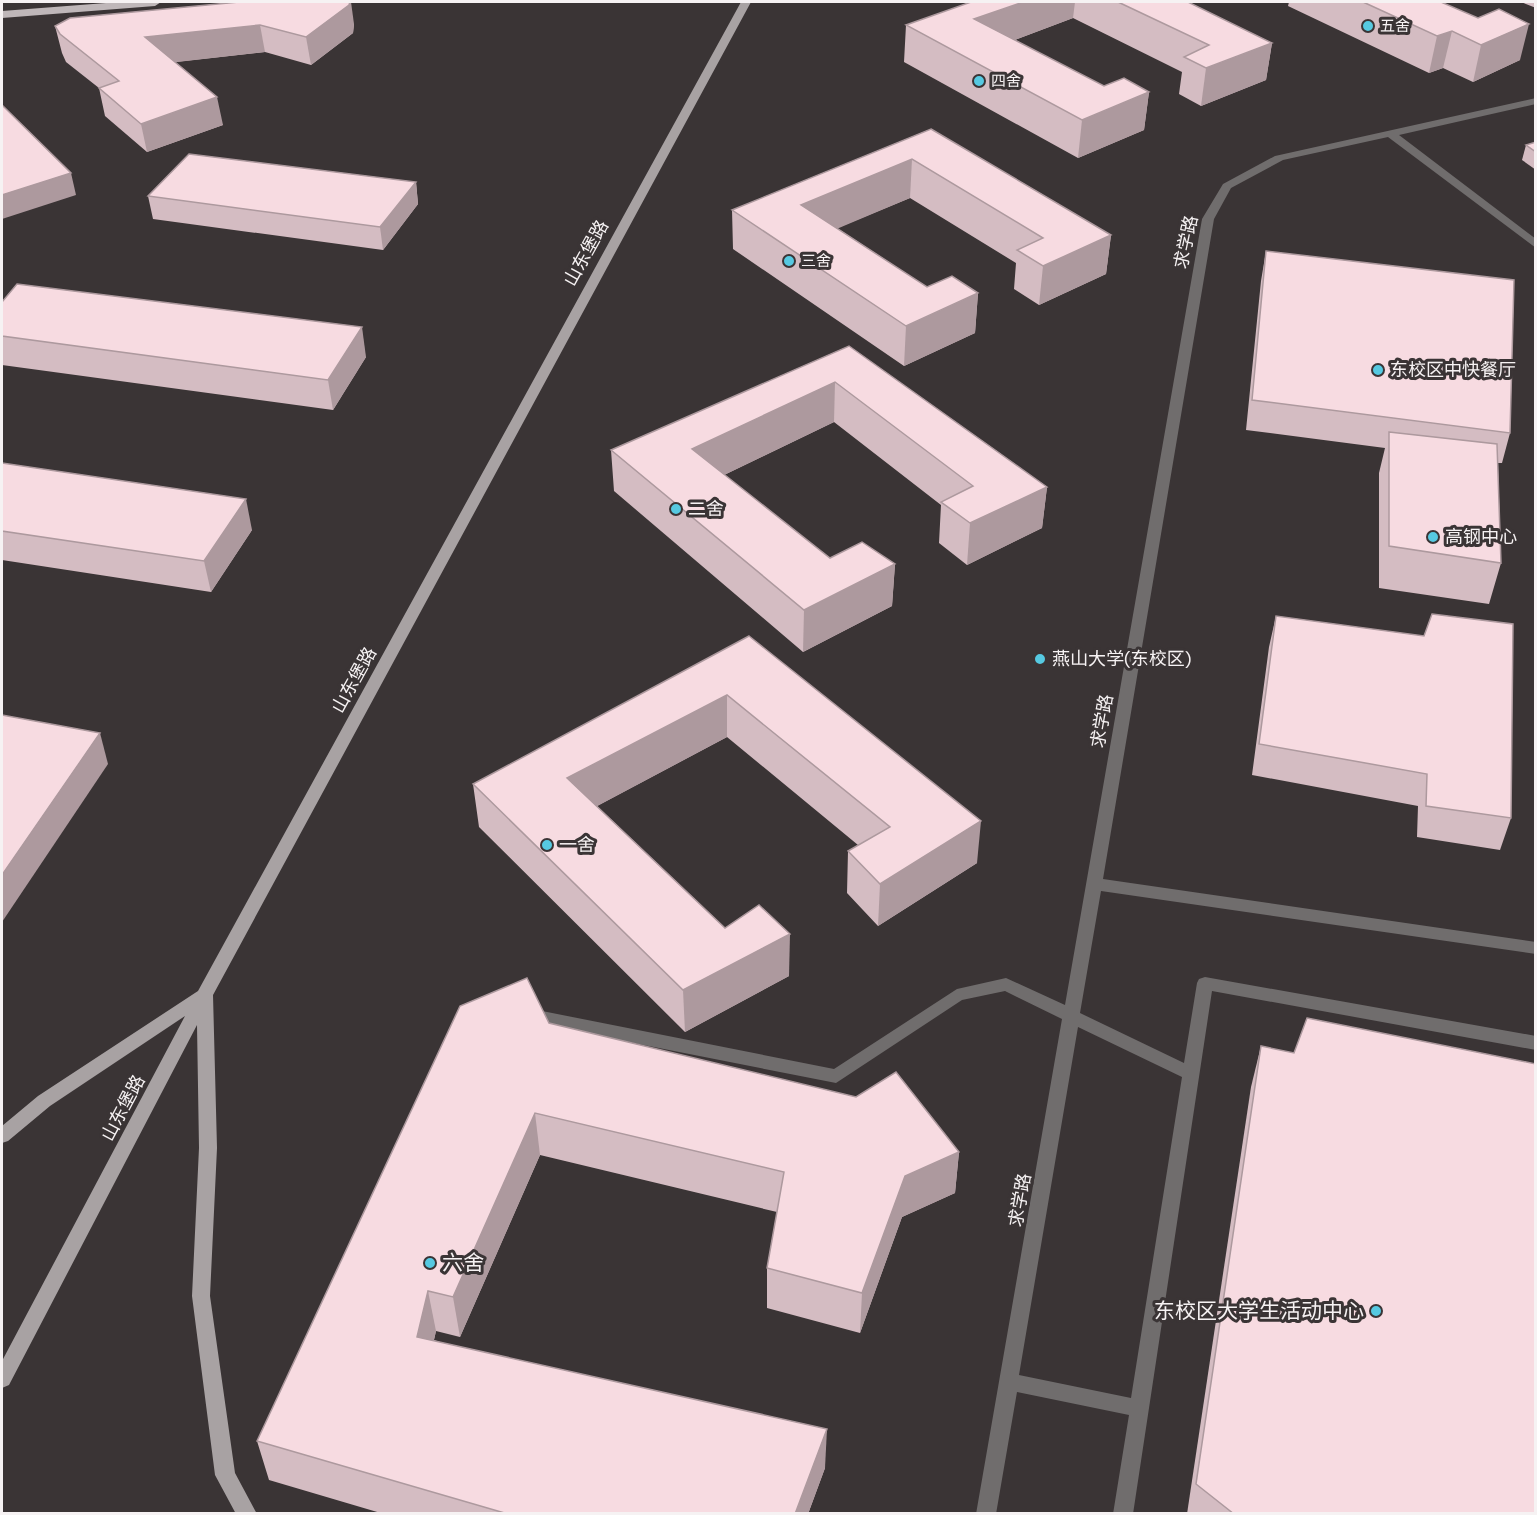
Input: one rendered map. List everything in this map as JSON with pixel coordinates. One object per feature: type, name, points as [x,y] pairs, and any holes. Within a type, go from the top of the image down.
[{"type":"highway","points":[[2,15],[154,2]]},
{"type":"main road","name":"山东堡路","points":[[2,1379],[205,994],[746,2]]},
{"type":"main road","points":[[2,1136],[44,1101],[205,994]]},
{"type":"main road","points":[[205,994],[207,1148],[201,1296],[225,1475],[247,1514]]},
{"type":"street","name":"求学路","points":[[986,1514],[1208,219],[1227,186],[1279,158],[1536,101]]},
{"type":"street","points":[[1390,133],[1536,245]]},
{"type":"street","points":[[1094,884],[1536,948]]},
{"type":"street","points":[[1123,1514],[1205,983],[1536,1043]]},
{"type":"street","points":[[515,1013],[836,1076],[957,995],[1005,984],[1191,1074]]},
{"type":"street","points":[[1009,1382],[1139,1408]]},
{"type":"building","points":[[239,2],[350,2],[306,37],[260,25],[145,37],[217,97],[141,124],[99,88],[119,81],[60,34],[55,26],[70,18]]},
{"type":"building","points":[[971,2],[1023,2],[974,19],[1104,86],[1124,78],[1149,92],[1082,120],[906,25]]},
{"type":"building","points":[[1118,2],[1188,2],[1272,43],[1206,68],[1184,57],[1209,45]]},
{"type":"building","points":[[1363,2],[1441,2],[1478,18],[1499,9],[1529,24],[1481,45],[1452,31],[1437,36]]},
{"type":"building","points":[[2,105],[71,173],[2,195]]},
{"type":"building","points":[[931,129],[1111,235],[1043,266],[1017,250],[1043,238],[912,159],[801,205],[927,287],[952,276],[978,293],[906,326],[732,210]]},
{"type":"building","points":[[1536,142],[1536,152],[1526,145]]},
{"type":"building","points":[[189,154],[416,182],[380,227],[148,196]]},
{"type":"building","name":"东校区中快餐厅","points":[[1266,251],[1514,280],[1510,433],[1252,400]]},
{"type":"building","points":[[17,284],[362,327],[328,380],[2,336],[2,302]]},
{"type":"building","points":[[849,346],[1047,487],[970,523],[941,502],[973,486],[835,382],[692,449],[830,558],[862,542],[895,564],[804,610],[611,450]]},
{"type":"building","points":[[1389,432],[1497,444],[1501,563],[1389,546]]},
{"type":"building","points":[[2,463],[246,499],[204,561],[2,531]]},
{"type":"building","points":[[1432,614],[1513,624],[1511,818],[1426,806],[1427,774],[1259,744],[1276,616],[1424,636]]},
{"type":"building","points":[[749,636],[981,821],[880,884],[848,851],[890,827],[727,695],[567,778],[725,928],[759,905],[790,934],[683,990],[473,784]]},
{"type":"building","points":[[2,715],[100,733],[2,875]]},
{"type":"building","name":"六舍","points":[[527,978],[549,1023],[856,1097],[896,1072],[959,1152],[905,1176],[862,1293],[767,1268],[784,1172],[535,1113],[453,1297],[428,1291],[417,1337],[827,1429],[795,1514],[508,1514],[257,1441],[460,1006]]},
{"type":"building","name":"东校区大学生活动中心","points":[[1307,1018],[1536,1064],[1536,1514],[1234,1514],[1196,1484],[1261,1046],[1294,1053]]},
{"type":"place","name":"五舍","points":[[1368,26]]},
{"type":"place","name":"四舍","points":[[979,81]]},
{"type":"place","name":"三舍","points":[[789,261]]},
{"type":"place","name":"东校区中快餐厅","points":[[1378,370]]},
{"type":"place","name":"二舍","points":[[676,509]]},
{"type":"place","name":"高钢中心","points":[[1433,537]]},
{"type":"place","name":"燕山大学(东校区)","points":[[1040,659]]},
{"type":"place","name":"一舍","points":[[547,845]]},
{"type":"place","name":"六舍","points":[[430,1263]]},
{"type":"place","name":"东校区大学生活动中心","points":[[1376,1311]]}]
